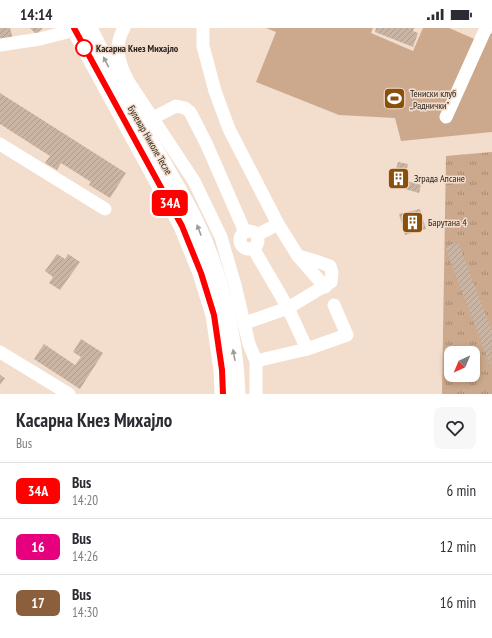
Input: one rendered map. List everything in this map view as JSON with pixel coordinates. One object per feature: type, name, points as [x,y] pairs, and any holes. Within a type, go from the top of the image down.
[{"type":"main road","name":"Булевар Николе Тесле","points":[[79,29],[182,226],[201,273],[214,315],[222,370],[223,394]]},
{"type":"main road","name":"Булевар Николе Тесле","points":[[79,29],[107,66],[194,219],[213,267],[227,313],[236,368],[237,394]]},
{"type":"street","points":[[124,28],[117,44],[120,64],[128,81],[194,181],[224,248],[245,322],[249,344],[256,361],[256,394]]},
{"type":"street","points":[[203,28],[203,46],[219,106],[229,130],[278,224],[298,256],[316,260],[330,266],[332,277],[331,282],[325,287],[288,308],[245,322]]},
{"type":"street","points":[[446,117],[486,28]]},
{"type":"street","points":[[0,45],[40,39],[79,29]]},
{"type":"street","points":[[153,118],[176,106],[185,108],[190,112],[206,143],[249,239],[288,308],[307,349]]},
{"type":"street","points":[[0,144],[105,209]]},
{"type":"street","points":[[224,248],[249,239],[278,224]]},
{"type":"street","points":[[256,361],[307,349],[347,335],[334,305]]},
{"type":"street","points":[[0,352],[69,394]]},
{"type":"green space","name":"Тениски клуб „Раднички”","points":[[266,28],[373,28],[371,33],[413,51],[423,28],[449,28],[479,41],[489,33],[492,34],[492,132],[401,141],[395,118],[339,115],[256,82],[276,32]]},
{"type":"green space","points":[[492,152],[492,394],[442,394],[446,156]]},
{"type":"building","points":[[0,28],[10,28],[13,39],[0,43]]},
{"type":"building","points":[[30,28],[43,28],[36,34]]},
{"type":"building","points":[[376,28],[414,28],[413,31],[418,33],[413,47],[375,32]]},
{"type":"building","points":[[0,93],[126,173],[110,198],[89,185],[91,182],[61,163],[57,170],[45,163],[50,156],[0,124]]},
{"type":"building","name":"Зграда Апсане","points":[[398,162],[408,164],[404,180],[421,185],[419,193],[391,185]]},
{"type":"building","name":"Барутана 4","points":[[420,209],[426,229],[405,235],[399,214]]},
{"type":"building","points":[[458,242],[492,331],[491,368],[445,247]]},
{"type":"building","points":[[57,254],[65,259],[68,254],[80,262],[60,290],[49,283],[53,277],[45,271]]},
{"type":"building","points":[[81,339],[103,353],[80,389],[34,359],[44,344],[75,365],[81,357],[73,352]]},
{"type":"building","points":[[0,375],[5,378],[0,385]]},
{"type":"bus line","name":"34А","points":[[74,28],[182,226],[201,273],[214,315],[222,370],[223,394]]},
{"type":"place","name":"Касарна Кнез Михајло","points":[[84,48]]},
{"type":"place","name":"Тениски клуб „Раднички”","points":[[395,99]]},
{"type":"place","name":"Зграда Апсане","points":[[399,178]]},
{"type":"place","name":"Барутана 4","points":[[413,222]]}]
